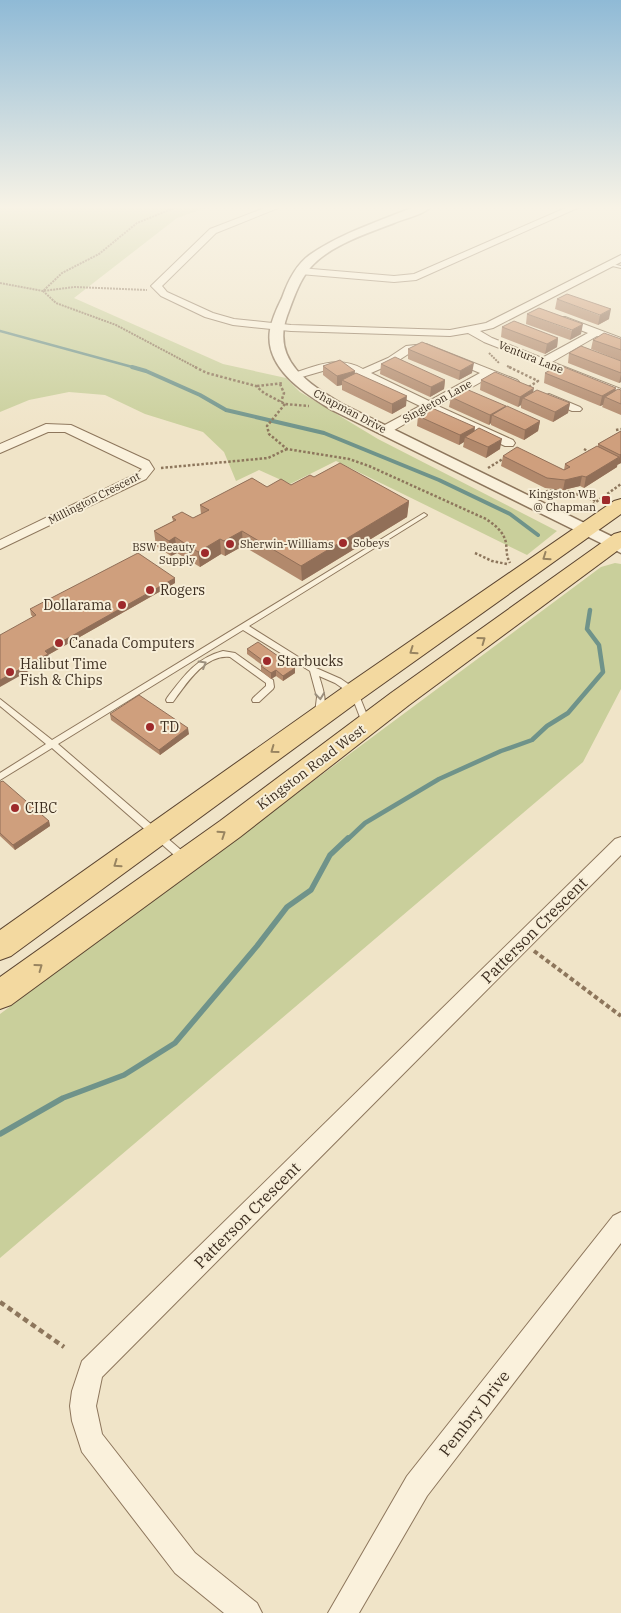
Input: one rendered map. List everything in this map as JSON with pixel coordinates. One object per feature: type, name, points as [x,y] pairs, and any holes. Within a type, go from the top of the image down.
[{"type":"main road","points":[[0,947],[354,692],[621,505]]},
{"type":"main road","name":"Kingston Road West","points":[[0,995],[618,543]]},
{"type":"street","points":[[161,281],[156,286],[160,291],[209,315],[234,322],[427,333],[470,330],[489,326],[576,281]]},
{"type":"street","name":"Chapman Drive","points":[[296,281],[276,332],[276,349],[286,367],[286,381],[307,388],[329,402],[385,430],[618,543]]},
{"type":"street","points":[[528,306],[621,342]]},
{"type":"street","name":"Ventura Lane","points":[[470,330],[488,340],[621,393]]},
{"type":"street","points":[[542,362],[596,333]]},
{"type":"street","points":[[362,373],[416,347],[434,349],[576,409]]},
{"type":"street","points":[[286,381],[341,364],[354,367],[362,373],[428,406],[509,443]]},
{"type":"street","name":"Singleton Lane","points":[[385,430],[490,372]]},
{"type":"street","name":"Millington Crescent","points":[[0,449],[46,428],[67,428],[145,464],[148,469],[142,476],[0,545]]},
{"type":"street","name":"Patterson Crescent","points":[[247,1613],[185,1563],[92,1442],[84,1418],[82,1404],[91,1370],[621,844]]},
{"type":"street","name":"Pembry Drive","points":[[343,1613],[417,1486],[621,1224]]},
{"type":"lane","points":[[0,777],[424,515]]},
{"type":"lane","points":[[243,626],[313,670],[338,681],[354,692],[367,725]]},
{"type":"lane","points":[[170,700],[194,670],[220,654],[227,653],[270,682],[270,687],[256,700]]},
{"type":"lane","points":[[313,670],[319,688],[322,707],[314,721]]},
{"type":"lane","points":[[0,702],[52,744],[186,860]]},
{"type":"path","points":[[43,290],[53,281]]},
{"type":"path","points":[[0,284],[43,290],[74,287],[160,291]]},
{"type":"path","points":[[43,290],[56,303],[116,325],[207,373],[256,386],[286,381],[280,402]]},
{"type":"path","points":[[484,351],[500,364],[521,371],[538,381],[531,390]]},
{"type":"path","points":[[256,386],[264,393],[285,404],[315,406]]},
{"type":"path","points":[[285,404],[267,426],[269,434],[287,449],[349,459],[369,466],[486,519],[497,526],[505,539],[508,564],[492,561],[475,552]]},
{"type":"path","points":[[616,430],[621,430]]},
{"type":"path","points":[[148,469],[268,458],[287,449]]},
{"type":"path","points":[[584,449],[597,456]]},
{"type":"path","points":[[488,468],[508,456]]},
{"type":"path","points":[[538,494],[546,490],[576,491],[596,501]]},
{"type":"path","points":[[522,942],[621,1016]]},
{"type":"path","points":[[0,1302],[64,1347]]},
{"type":"green space","points":[[0,281],[96,281],[74,298],[223,364],[286,378],[300,392],[378,439],[557,531],[527,555],[336,461],[290,484],[259,470],[236,481],[224,452],[203,432],[145,414],[105,395],[69,392],[29,400],[0,412]]},
{"type":"green space","points":[[615,563],[621,564],[621,689],[583,762],[0,1258],[0,1014],[601,567]]},
{"type":"building","points":[[567,294],[611,309],[600,315],[557,299]]},
{"type":"building","points":[[539,308],[583,324],[572,330],[527,314]]},
{"type":"building","points":[[514,321],[558,338],[547,344],[502,327]]},
{"type":"building","points":[[604,333],[621,339],[621,350],[593,340]]},
{"type":"building","points":[[422,342],[474,363],[460,371],[408,349]]},
{"type":"building","points":[[581,346],[621,361],[621,373],[569,353]]},
{"type":"building","points":[[395,357],[445,380],[431,387],[381,364]]},
{"type":"building","points":[[340,360],[355,371],[337,376],[323,366]]},
{"type":"building","points":[[559,365],[616,388],[602,396],[545,373]]},
{"type":"building","points":[[495,372],[534,388],[520,397],[481,380]]},
{"type":"building","points":[[356,373],[407,396],[392,404],[342,380]]},
{"type":"building","points":[[466,389],[506,406],[490,415],[451,397]]},
{"type":"building","points":[[618,389],[621,390],[621,404],[605,397]]},
{"type":"building","points":[[537,390],[570,403],[555,412],[523,398]]},
{"type":"building","points":[[507,406],[540,421],[525,430],[492,415]]},
{"type":"building","points":[[432,408],[475,427],[460,435],[418,416]]},
{"type":"building","points":[[479,428],[502,439],[488,447],[465,437]]},
{"type":"building","points":[[621,431],[620,455],[598,444]]},
{"type":"building","points":[[597,446],[619,457],[586,477],[582,476],[565,480],[547,478],[503,456],[517,447],[564,470],[570,467],[565,464]]},
{"type":"building","points":[[340,463],[409,501],[301,566],[242,531],[224,541],[220,539],[198,552],[175,537],[169,541],[154,531],[176,520],[172,517],[182,512],[193,518],[209,510],[200,505],[252,478],[267,487],[281,479],[291,485],[310,475],[314,477]]},
{"type":"building","points":[[138,553],[175,578],[45,651],[48,654],[0,680],[0,635],[36,615],[30,609]]},
{"type":"building","name":"Starbucks","points":[[258,642],[295,668],[283,676],[276,670],[271,673],[261,666],[266,663],[247,649]]},
{"type":"building","name":"TD","points":[[139,695],[188,728],[159,750],[110,714]]},
{"type":"building","name":"CIBC","points":[[3,781],[49,821],[13,845],[0,833],[0,782]]},
{"type":"waterway","points":[[0,331],[136,368]]},
{"type":"waterway","points":[[132,367],[146,371],[200,395],[226,410],[324,433],[439,480],[510,514],[538,535]]},
{"type":"waterway","points":[[347,840],[365,823],[439,779],[501,751],[532,740],[547,726],[568,713],[603,672],[599,645],[587,629],[590,610]]},
{"type":"waterway","points":[[0,1134],[63,1098],[124,1075],[175,1043],[257,946],[287,907],[311,890],[330,855],[348,838]]},
{"type":"place","name":"Kingston WB @ Chapman","points":[[606,500]]},
{"type":"place","name":"Sobeys","points":[[343,543]]},
{"type":"place","name":"Sherwin-Williams","points":[[230,544]]},
{"type":"place","name":"BSW Beauty Supply","points":[[205,553]]},
{"type":"place","name":"Rogers","points":[[150,590]]},
{"type":"place","name":"Dollarama","points":[[122,605]]},
{"type":"place","name":"Canada Computers","points":[[59,643]]},
{"type":"place","name":"Starbucks","points":[[267,661]]},
{"type":"place","name":"Halibut Time Fish & Chips","points":[[10,672]]},
{"type":"place","name":"TD","points":[[150,727]]},
{"type":"place","name":"CIBC","points":[[15,808]]}]
